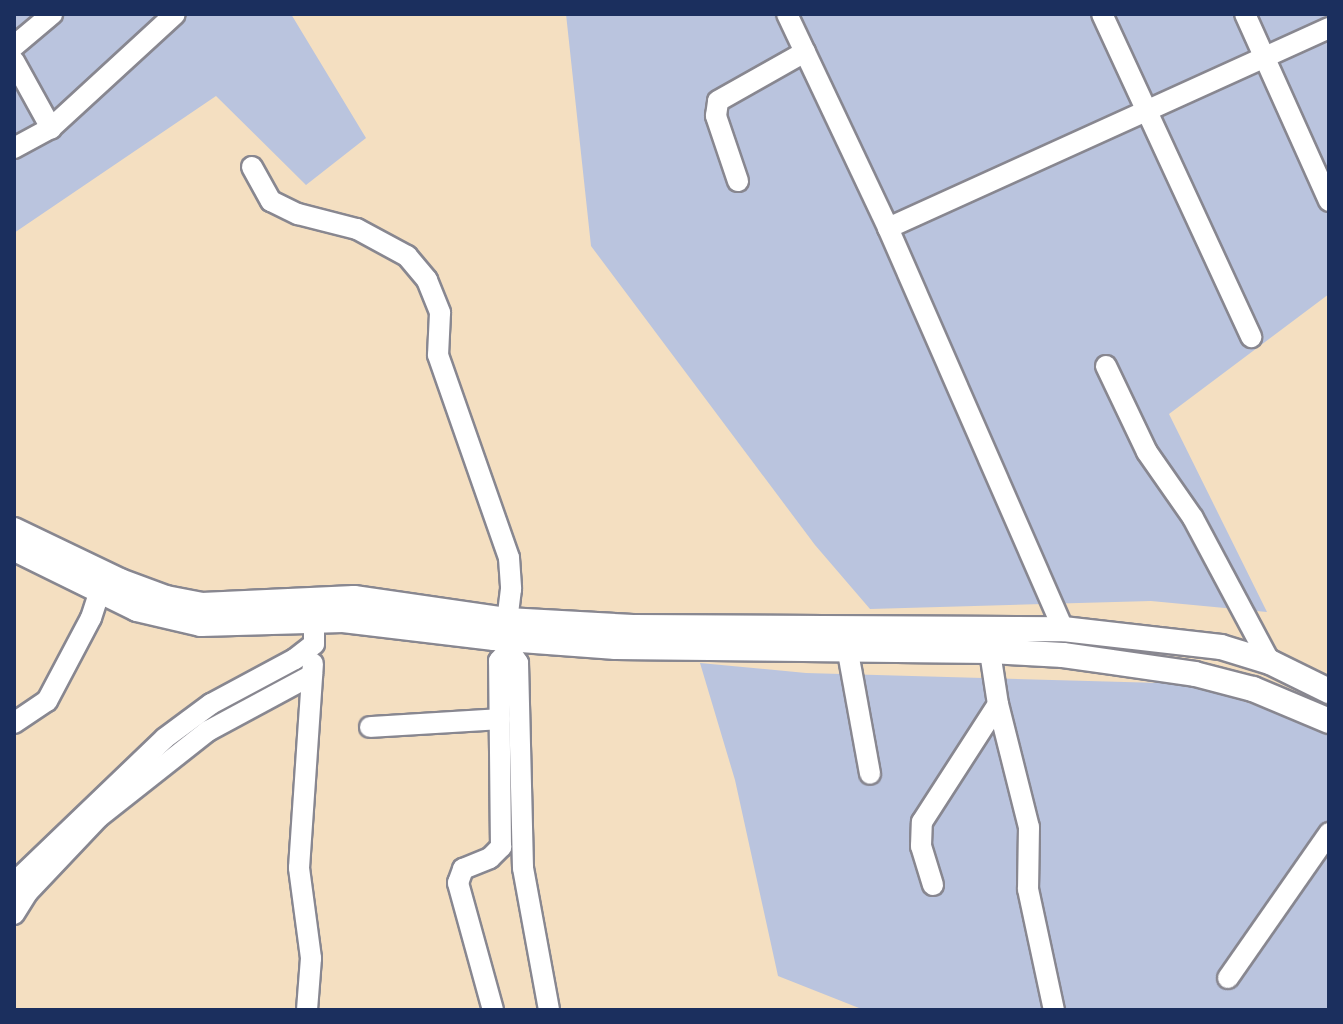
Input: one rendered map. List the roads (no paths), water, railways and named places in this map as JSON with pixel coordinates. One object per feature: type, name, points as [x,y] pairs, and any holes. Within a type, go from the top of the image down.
[{"type":"main road","points":[[14,530],[102,583]]},
{"type":"main road","points":[[14,549],[102,583],[202,605],[313,622],[354,598],[508,637],[633,627],[846,638],[988,639],[1063,629],[1221,647],[1270,662],[1329,691]]},
{"type":"main road","points":[[988,639],[1063,655],[1195,674],[1253,689],[1329,721]]},
{"type":"street","points":[[14,46],[52,14]]},
{"type":"street","points":[[14,148],[51,128],[175,14]]},
{"type":"street","points":[[787,14],[888,228],[1063,629]]},
{"type":"street","points":[[1102,14],[1251,337]]},
{"type":"street","points":[[1245,14],[1329,201]]},
{"type":"street","points":[[888,228],[1329,28]]},
{"type":"street","points":[[738,181],[716,116],[718,101],[805,52]]},
{"type":"street","points":[[14,61],[51,128]]},
{"type":"street","points":[[252,167],[271,201],[298,214],[357,229],[407,256],[427,280],[440,313],[438,355],[499,520],[509,558],[508,637],[499,661],[501,847],[490,858],[463,869],[458,883],[493,1010]]},
{"type":"street","points":[[1106,366],[1147,452],[1193,518],[1270,662]]},
{"type":"street","points":[[14,723],[47,701],[91,618],[102,583]]},
{"type":"street","points":[[307,1010],[311,958],[299,868],[313,622]]},
{"type":"street","points":[[14,883],[165,738],[211,704],[295,659],[313,622]]},
{"type":"street","points":[[508,637],[518,663],[523,868],[549,1010]]},
{"type":"street","points":[[846,638],[870,774]]},
{"type":"street","points":[[988,639],[998,704],[1029,827],[1028,889],[1054,1010]]},
{"type":"street","points":[[14,914],[28,892],[99,817],[208,731],[312,675]]},
{"type":"street","points":[[933,885],[921,846],[922,822],[998,704]]},
{"type":"street","points":[[370,727],[500,719]]},
{"type":"street","points":[[1228,978],[1329,833]]}]
